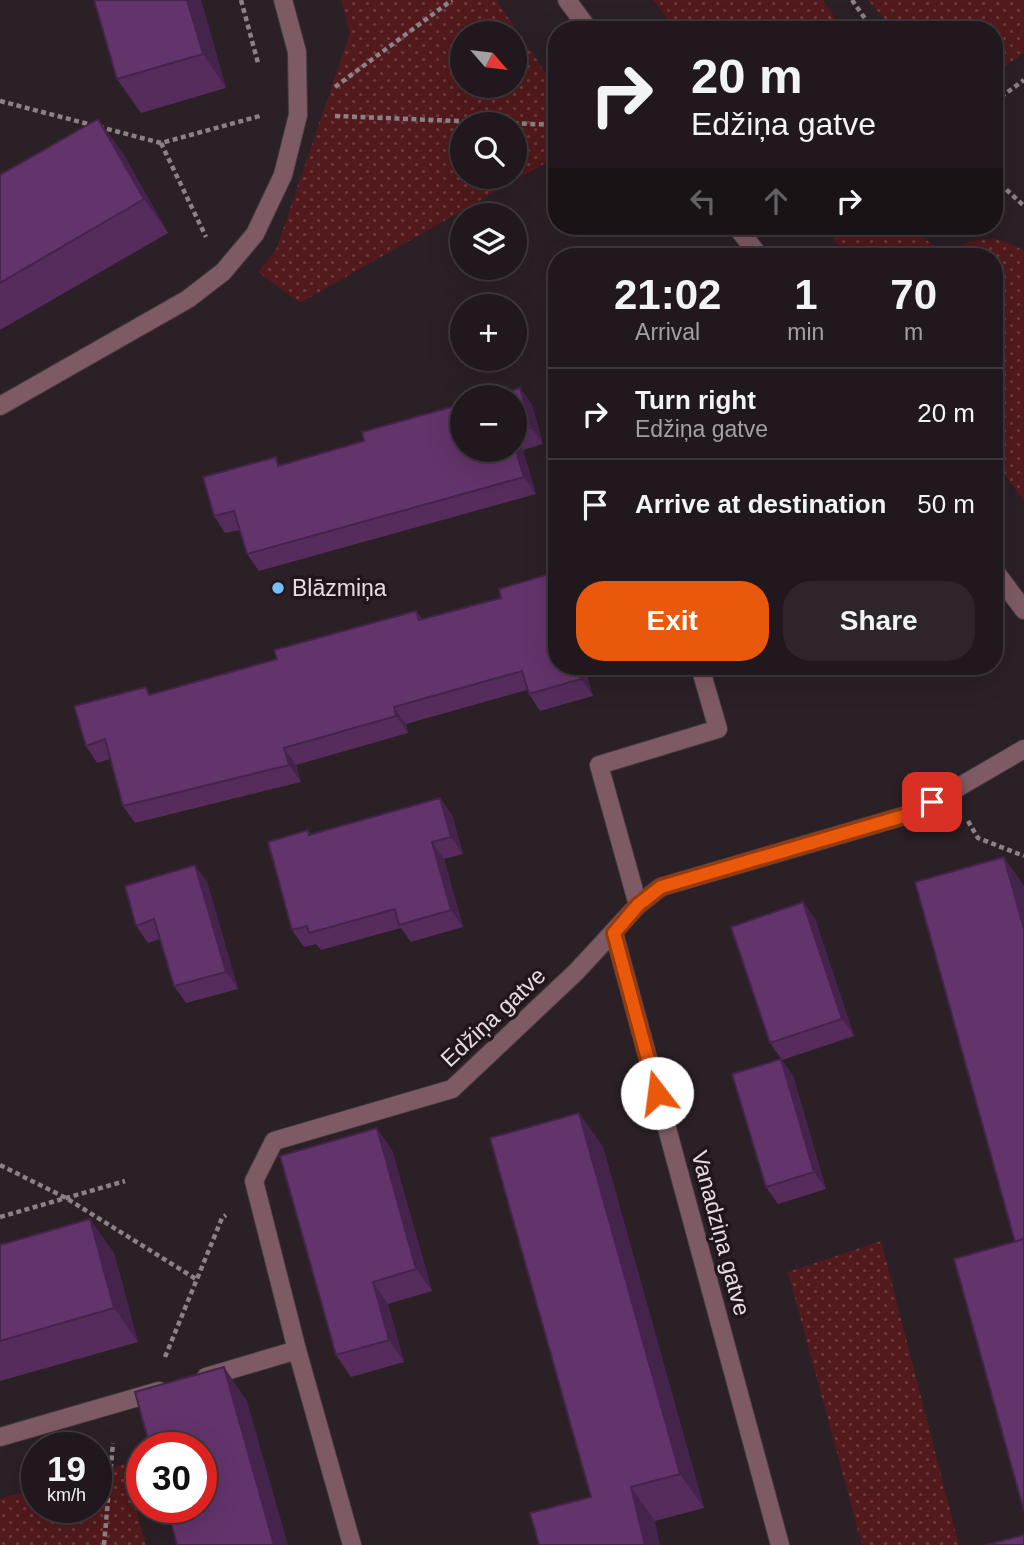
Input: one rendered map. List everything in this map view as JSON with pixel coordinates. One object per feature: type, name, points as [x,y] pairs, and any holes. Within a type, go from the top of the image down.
[{"type":"street","points":[[0,406],[188,299],[223,272],[255,234],[283,175],[298,115],[297,52],[283,0]]},
{"type":"street","points":[[567,0],[582,21]]},
{"type":"street","points":[[1003,582],[1024,610]]},
{"type":"street","points":[[638,905],[599,765],[718,729],[702,675]]},
{"type":"street","name":"Edžiņa gatve","points":[[352,1545],[297,1350],[254,1181],[274,1141],[452,1089],[614,933],[638,905],[661,887],[914,813],[1024,750]]},
{"type":"street","name":"Vanadziņa gatve","points":[[614,933],[780,1545]]},
{"type":"street","points":[[0,1437],[297,1350]]},
{"type":"path","points":[[241,0],[259,64]]},
{"type":"path","points":[[298,115],[452,0]]},
{"type":"path","points":[[852,0],[867,21]]},
{"type":"path","points":[[1003,95],[1024,80]]},
{"type":"path","points":[[260,128],[263,116]]},
{"type":"path","points":[[161,143],[223,272]]},
{"type":"path","points":[[1003,186],[1024,206]]},
{"type":"path","points":[[966,818],[978,838],[1024,856]]},
{"type":"path","points":[[0,1166],[66,1198],[196,1279]]},
{"type":"path","points":[[0,1217],[125,1181]]},
{"type":"path","points":[[178,1385],[165,1352],[222,1218],[258,1195]]},
{"type":"path","points":[[104,1545],[117,1404]]},
{"type":"shaded area","points":[[341,0],[496,0],[510,21],[450,21],[450,98],[527,98],[527,45],[548,76],[548,162],[527,174],[527,112],[450,112],[450,189],[500,189],[475,203],[450,203],[450,217],[300,303],[258,272],[276,250],[350,33]]},
{"type":"shaded area","points":[[653,0],[823,0],[837,21],[669,21]]},
{"type":"shaded area","points":[[868,0],[1024,0],[1024,53],[1003,68],[1003,21],[886,21]]},
{"type":"shaded area","points":[[831,235],[922,235],[941,248],[840,248]]},
{"type":"shaded area","points":[[979,240],[1005,241],[1024,251],[1024,501],[1003,472],[1003,248],[955,248]]},
{"type":"shaded area","points":[[881,1241],[959,1545],[862,1545],[788,1272]]},
{"type":"shaded area","points":[[124,1464],[126,1523],[140,1523],[146,1545],[0,1545],[0,1499],[21,1493],[21,1523],[112,1523],[112,1467]]},
{"type":"building","points":[[94,0],[187,0],[203,54],[117,79]]},
{"type":"building","points":[[98,119],[144,199],[0,283],[0,175]]},
{"type":"building","points":[[450,407],[450,462],[519,462],[524,477],[247,554],[234,511],[214,516],[203,477],[276,457],[278,466],[364,441],[362,432]]},
{"type":"building","points":[[527,413],[531,427],[527,428]]},
{"type":"building","points":[[548,574],[548,675],[580,675],[581,679],[529,694],[522,671],[394,707],[396,716],[284,748],[289,765],[123,806],[105,739],[86,746],[74,706],[146,687],[149,695],[277,659],[274,650],[416,611],[419,620],[501,598],[499,589]]},
{"type":"building","points":[[440,798],[451,837],[432,842],[451,910],[399,925],[395,909],[309,933],[307,926],[292,930],[268,842],[308,830],[309,835]]},
{"type":"building","points":[[1004,857],[1024,929],[1024,1239],[1015,1242],[915,882]]},
{"type":"building","points":[[195,865],[226,972],[174,986],[154,919],[136,926],[125,886]]},
{"type":"building","points":[[803,902],[842,1019],[770,1043],[731,927]]},
{"type":"building","points":[[781,1059],[814,1172],[766,1187],[732,1074]]},
{"type":"building","points":[[579,1113],[680,1474],[631,1487],[645,1545],[539,1545],[530,1513],[591,1497],[490,1138]]},
{"type":"building","points":[[377,1128],[416,1269],[373,1282],[389,1340],[336,1355],[280,1156]]},
{"type":"building","points":[[90,1219],[114,1308],[0,1341],[0,1245]]},
{"type":"building","points":[[1024,1239],[1024,1511],[954,1259]]},
{"type":"building","points":[[224,1367],[274,1545],[177,1545],[171,1523],[217,1523],[217,1432],[146,1432],[135,1392]]},
{"type":"building","points":[[1024,1535],[1024,1545],[986,1545]]},
{"type":"place","name":"Blāzmiņa","points":[[278,588]]},
{"type":"route","points":[[657,1093],[614,933],[638,905],[661,887],[914,813],[932,802]]}]
